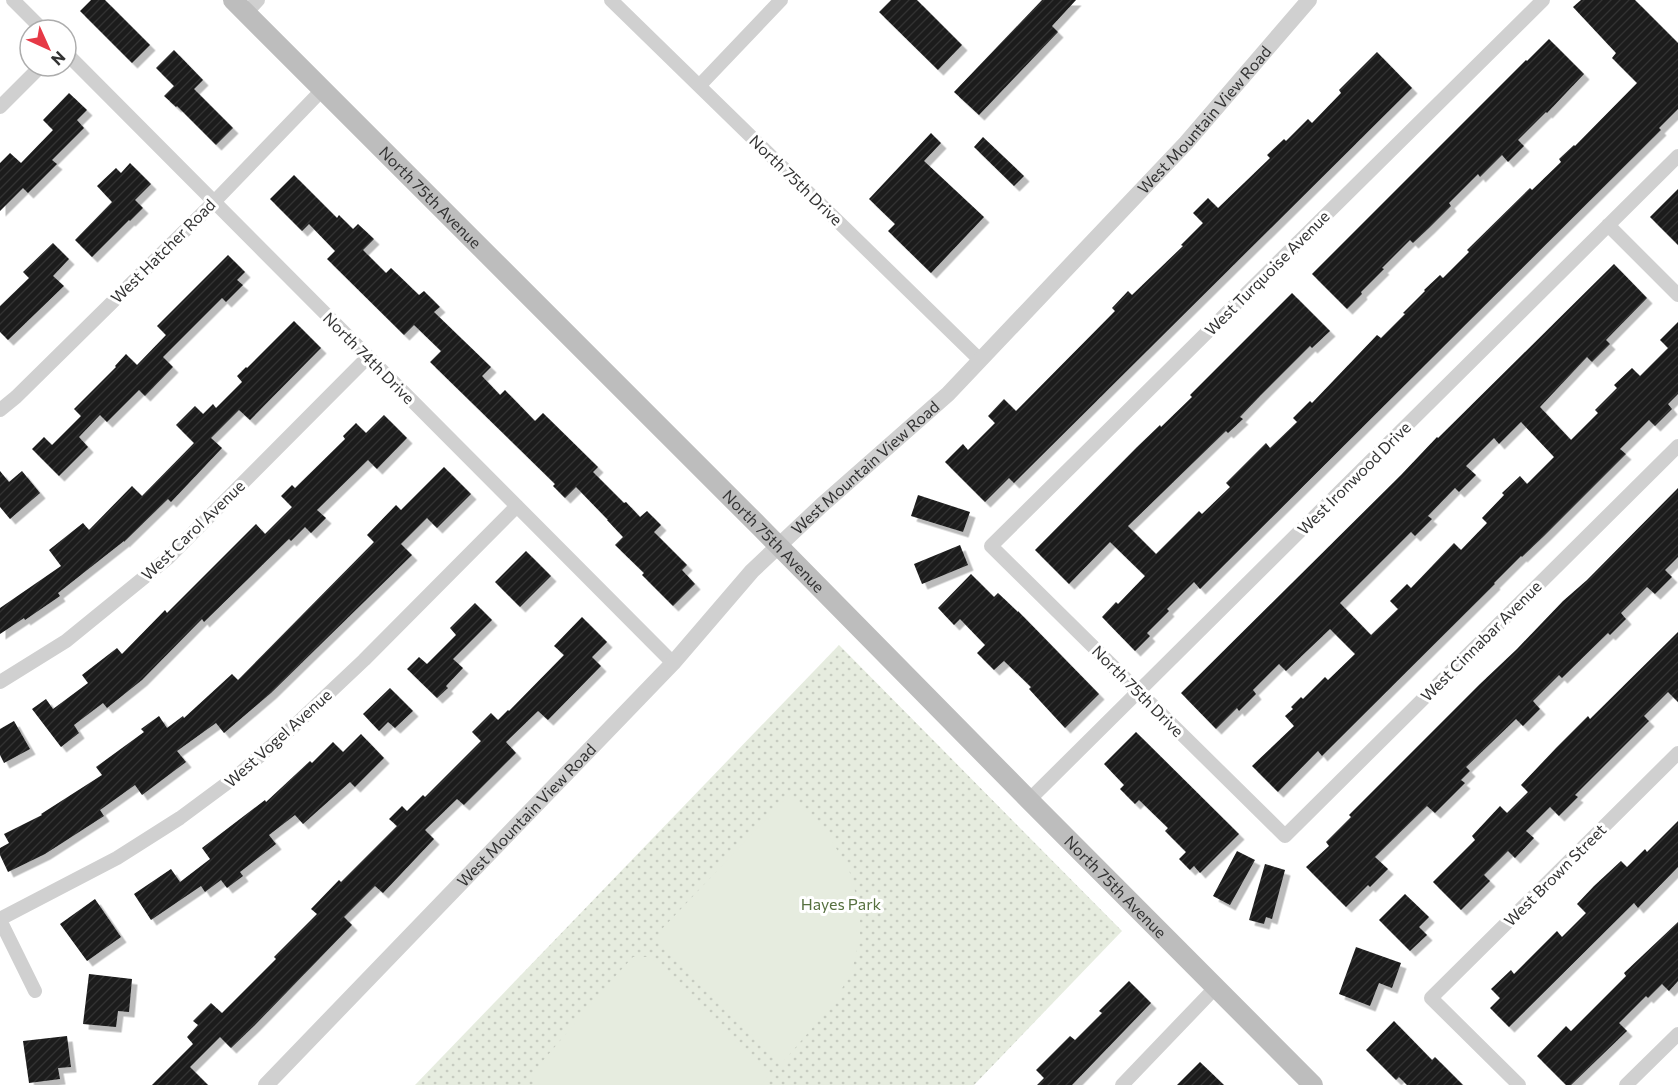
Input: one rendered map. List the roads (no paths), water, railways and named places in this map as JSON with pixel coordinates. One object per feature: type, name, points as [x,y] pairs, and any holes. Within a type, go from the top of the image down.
[{"type":"main road","name":"North 75th Avenue","points":[[246,4],[324,89],[1313,1085]]},
{"type":"street","points":[[13,0],[31,18]]},
{"type":"street","name":"North 75th Drive","points":[[611,0],[980,360]]},
{"type":"street","points":[[700,85],[781,0]]},
{"type":"street","name":"West Mountain View Road","points":[[266,1085],[673,663],[752,571],[822,505],[948,394],[1186,143],[1309,0]]},
{"type":"street","name":"West Turquoise Avenue","points":[[991,546],[1543,0]]},
{"type":"street","name":"North 74th Drive","points":[[78,65],[673,663]]},
{"type":"street","points":[[0,107],[29,78]]},
{"type":"street","name":"West Hatcher Road","points":[[0,410],[16,397],[214,202],[324,89]]},
{"type":"street","name":"West Ironwood Drive","points":[[1029,800],[1678,156]]},
{"type":"street","points":[[1608,225],[1678,295]]},
{"type":"street","name":"West Carol Avenue","points":[[0,682],[66,641],[168,558],[368,357]]},
{"type":"street","name":"West Cinnabar Avenue","points":[[1285,836],[1678,446]]},
{"type":"street","name":"West Vogel Avenue","points":[[0,919],[117,858],[180,818],[238,776],[363,660],[517,506]]},
{"type":"street","name":"North 75th Drive","points":[[991,546],[1285,836]]},
{"type":"street","name":"West Brown Street","points":[[1519,1085],[1431,998],[1678,753]]},
{"type":"street","points":[[0,919],[35,991]]},
{"type":"street","points":[[1122,1085],[1216,987]]},
{"type":"street","points":[[1626,1085],[1678,1034]]},
{"type":"park label","name":"Hayes Park","points":[[841,904]]}]
